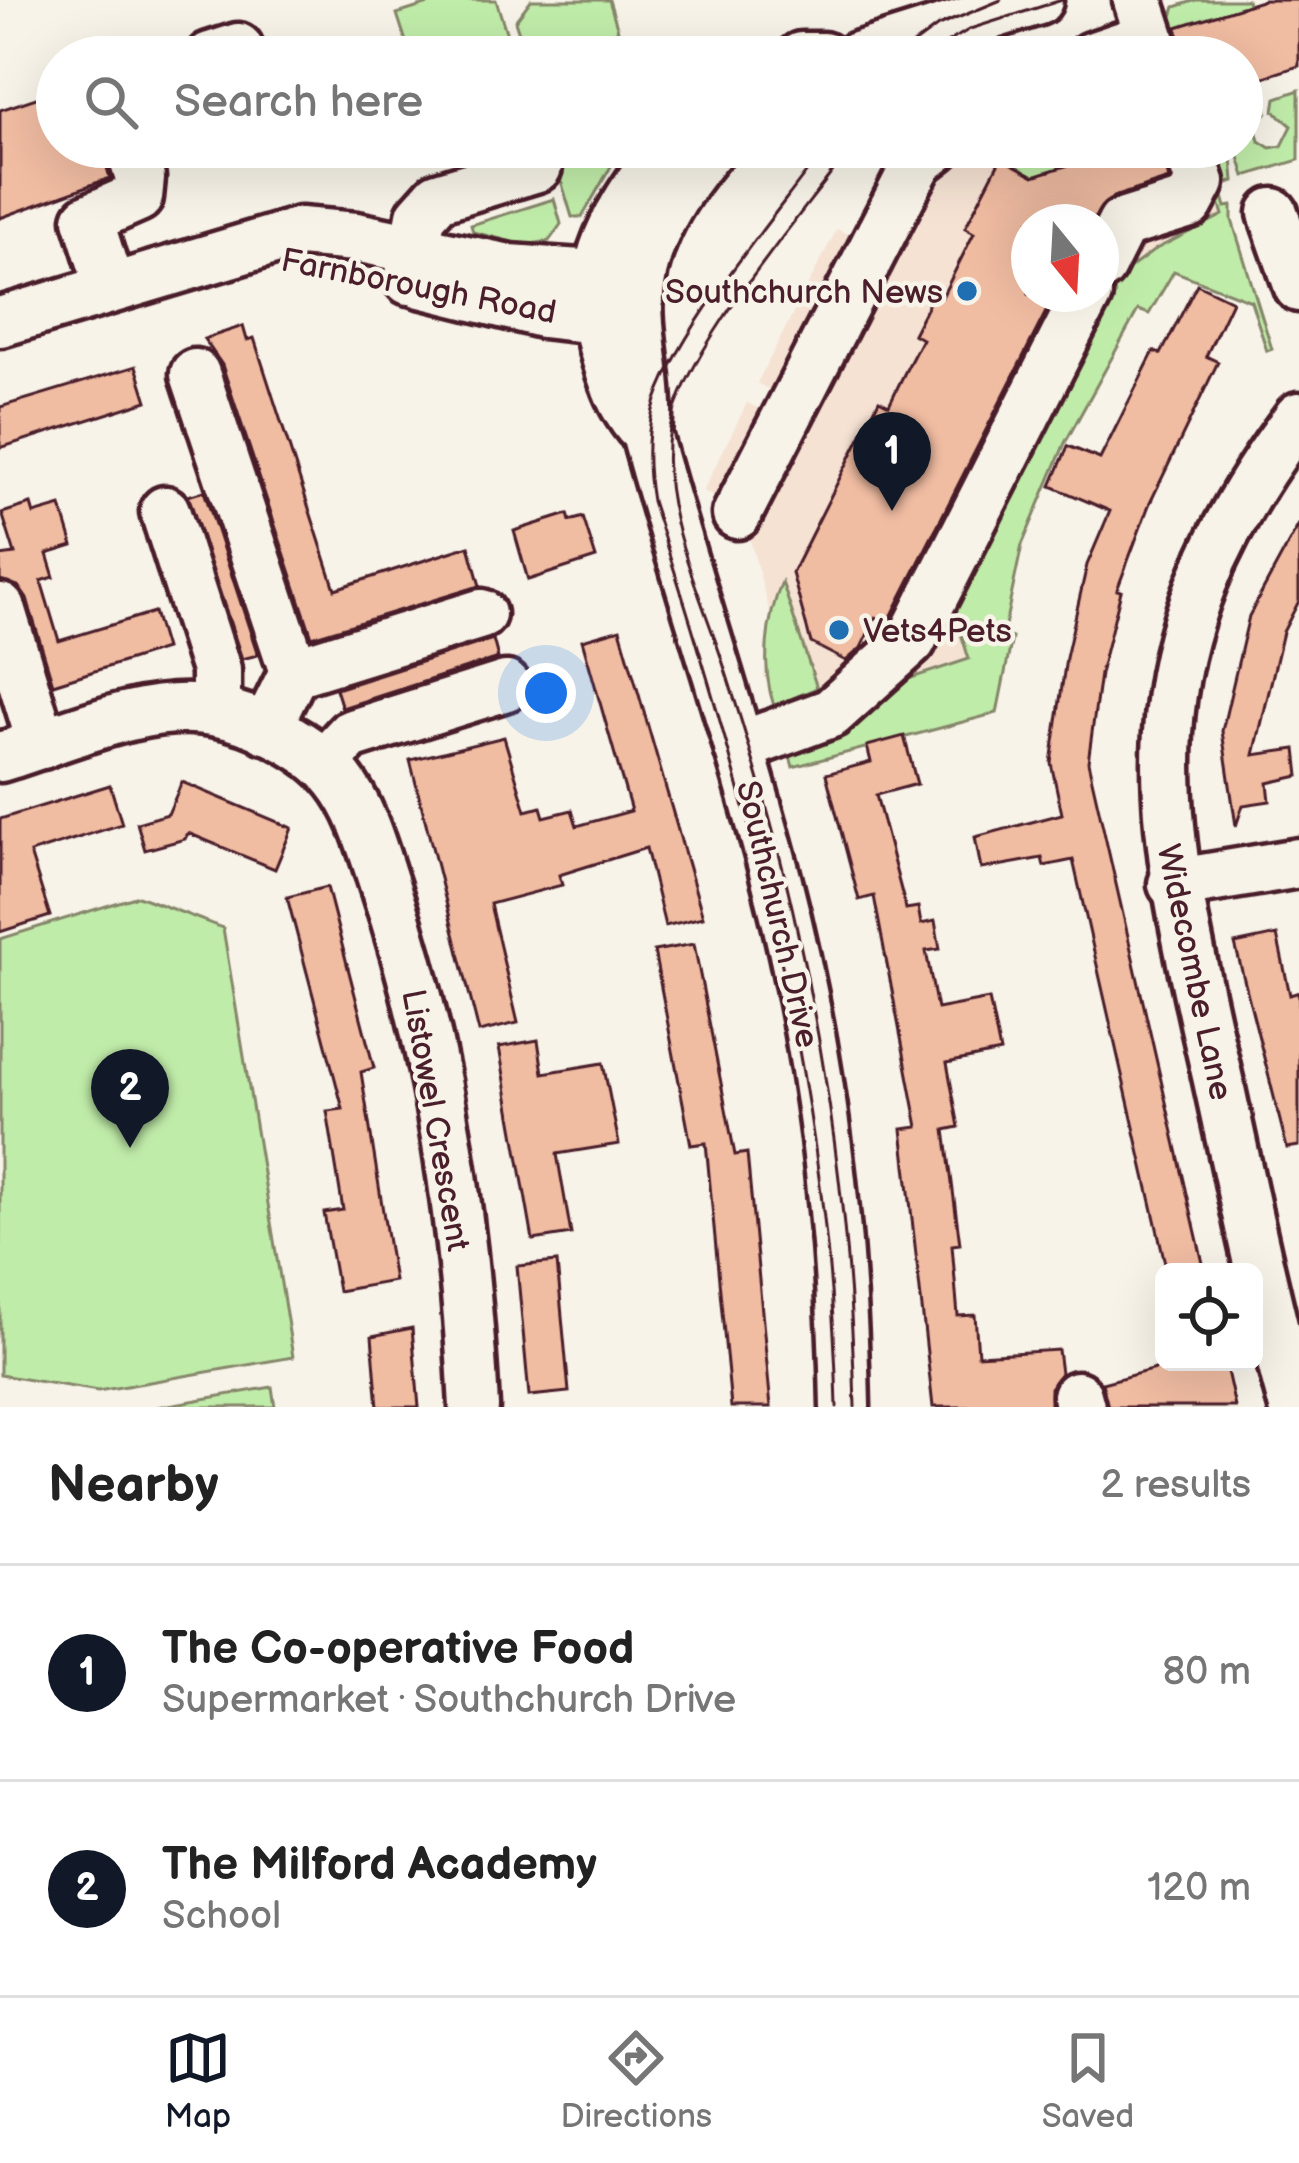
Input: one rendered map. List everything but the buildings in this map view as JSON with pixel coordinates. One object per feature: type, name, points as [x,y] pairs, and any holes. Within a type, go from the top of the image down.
[{"type":"street","points":[[923,36],[1037,0]]},
{"type":"street","points":[[110,288],[88,219],[138,197],[137,168]]},
{"type":"street","points":[[412,265],[421,216],[438,197],[535,168]]},
{"type":"street","name":"Farnborough Road","points":[[643,360],[617,294],[620,216],[651,168]]},
{"type":"street","name":"Farnborough Road","points":[[0,322],[300,232],[356,237],[412,265],[542,313],[617,294],[696,168]]},
{"type":"street","points":[[736,514],[916,168]]},
{"type":"street","points":[[1119,230],[1122,224],[1189,203],[1200,182],[1196,168]]},
{"type":"street","points":[[1273,212],[1299,287]]},
{"type":"street","name":"Southchurch Drive","points":[[617,294],[623,406],[646,434]]},
{"type":"street","points":[[739,748],[831,713],[911,641],[1078,312]]},
{"type":"street","name":"Southchurch Drive","points":[[643,360],[650,396],[646,434],[782,905],[813,1062],[830,1189],[845,1407]]},
{"type":"street","points":[[195,374],[294,672],[266,729]]},
{"type":"street","name":"Widecombe Lane","points":[[1294,1407],[1289,1349],[1173,884],[1165,755],[1180,651],[1218,544],[1299,418]]},
{"type":"street","points":[[165,511],[216,670],[216,711]]},
{"type":"street","points":[[0,608],[21,751]]},
{"type":"street","points":[[294,672],[481,614]]},
{"type":"street","points":[[324,764],[350,735],[506,686]]},
{"type":"street","name":"Listowel Crescent","points":[[21,751],[179,708],[216,711],[266,729],[324,764],[361,818],[414,981],[440,1092],[474,1407]]},
{"type":"street","points":[[1173,884],[1299,863]]},
{"type":"shaded area","points":[[900,168],[1208,168],[1223,215],[1156,249],[1119,276],[1119,204],[1011,204],[1011,312],[1102,312],[969,659],[887,687],[788,749],[764,675],[773,624],[747,529],[724,502],[703,491],[747,403],[770,414],[779,395],[757,383],[837,229],[850,235],[878,180],[889,184]]},
{"type":"green space","points":[[441,0],[496,0],[507,36],[404,36],[397,14]]},
{"type":"green space","points":[[531,0],[609,0],[618,30],[615,36],[520,36],[515,21]]},
{"type":"green space","points":[[1196,0],[1247,0],[1248,5],[1173,28],[1175,36],[1167,36],[1175,7]]},
{"type":"green space","points":[[1299,90],[1299,160],[1245,176],[1242,168],[1263,168],[1263,144],[1282,146],[1292,126],[1274,111],[1276,98]]},
{"type":"green space","points":[[557,168],[610,168],[582,217],[572,217]]},
{"type":"green space","points":[[1020,168],[1059,168],[1034,176]]},
{"type":"green space","points":[[1208,168],[1233,168],[1234,181],[1220,186],[1226,207],[1232,206],[1232,220],[1272,349],[1267,351],[1251,301],[1174,271],[1149,314],[1138,310],[1065,443],[1022,545],[1003,635],[1012,638],[997,713],[793,767],[788,749],[887,686],[969,659],[948,592],[970,572],[1098,312],[1119,312],[1119,276],[1156,249],[1223,215]]},
{"type":"green space","points":[[554,199],[561,224],[549,241],[525,245],[473,232],[471,225]]},
{"type":"green space","points":[[782,582],[817,688],[774,706],[767,644]]},
{"type":"green space","points":[[138,896],[223,928],[293,1357],[98,1391],[0,1375],[0,939]]},
{"type":"green space","points":[[272,1387],[275,1407],[157,1407]]},
{"type":"tram line","points":[[924,36],[1001,0]]},
{"type":"tram line","points":[[958,36],[1062,0]]},
{"type":"tram line","points":[[809,168],[728,276],[682,347],[653,410],[648,455],[652,501],[751,835],[801,1061],[831,1290],[837,1407]]},
{"type":"tram line","points":[[835,168],[747,284],[697,361],[670,428],[667,458],[675,518],[761,788],[806,972],[843,1220],[855,1407]]},
{"type":"place","name":"Southchurch News","points":[[967,291]]},
{"type":"place","name":"The Co-operative Food","points":[[892,511]]},
{"type":"place","name":"Vets4Pets","points":[[839,630]]},
{"type":"place","name":"The Milford Academy","points":[[130,1148]]}]
